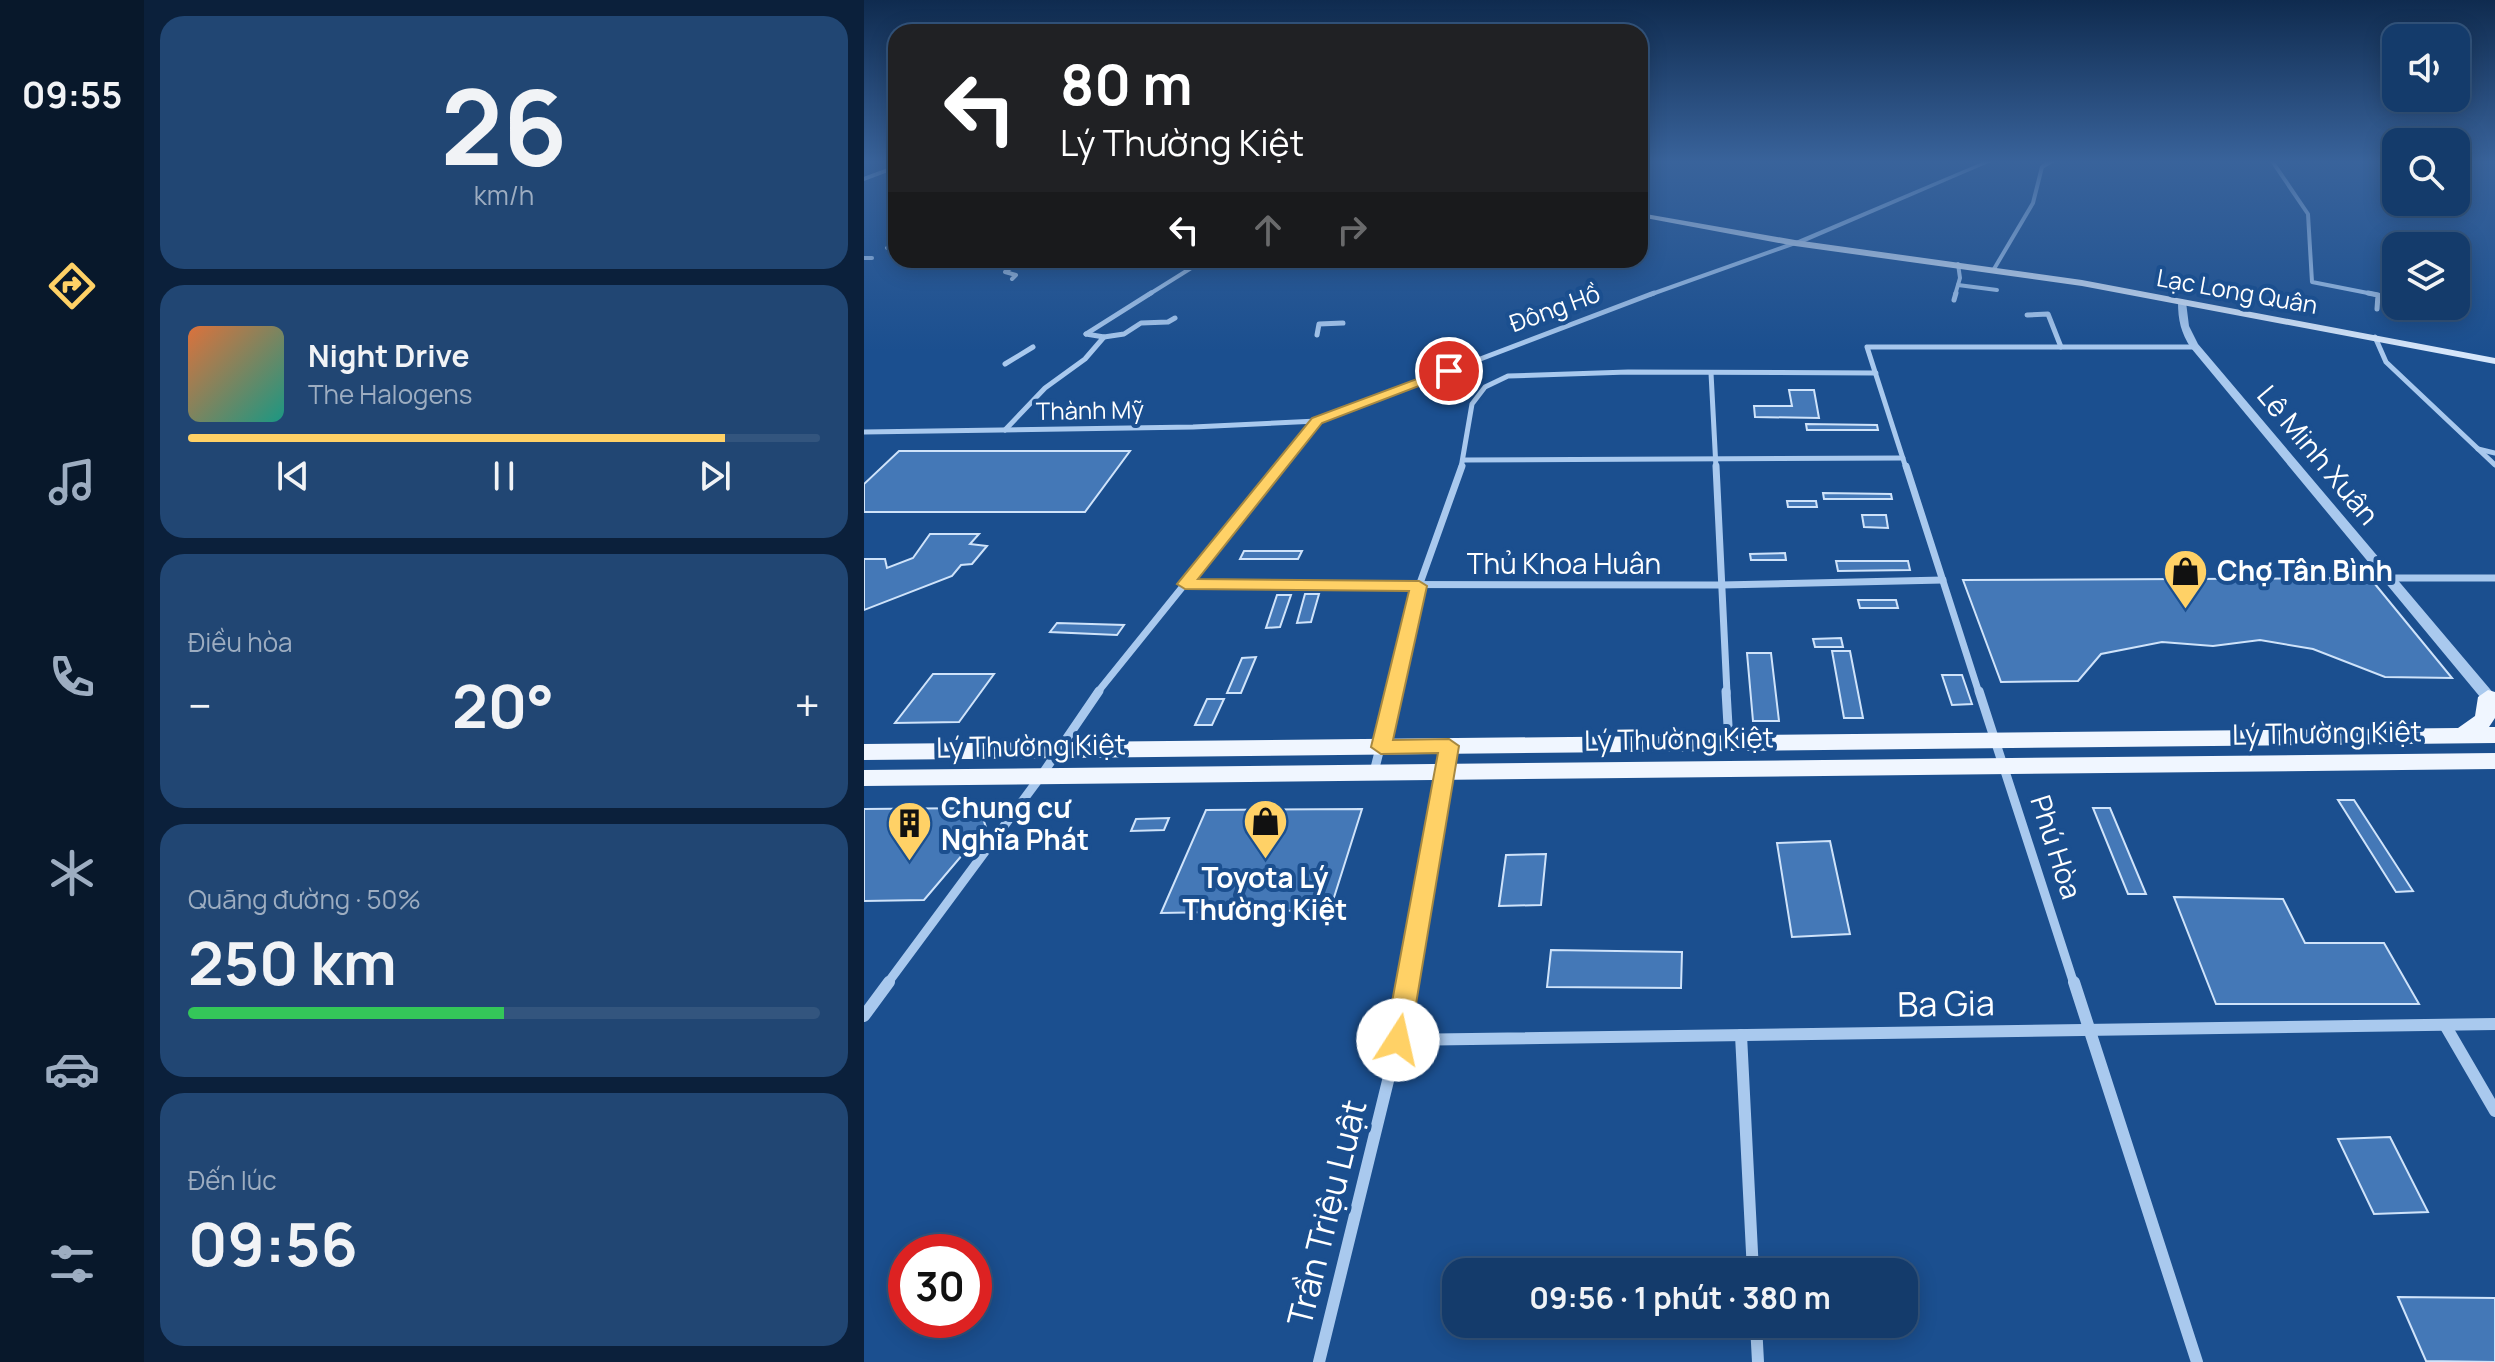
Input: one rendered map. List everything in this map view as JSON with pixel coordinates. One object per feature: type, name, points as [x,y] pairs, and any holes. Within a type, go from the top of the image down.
[{"type":"main road","name":"Lạc Long Quân","points":[[1693,225],[1795,243],[1994,269],[2495,361]]},
{"type":"main road","points":[[2461,736],[2485,722],[2493,701]]},
{"type":"main road","name":"Lý Thường Kiệt","points":[[864,752],[2495,735]]},
{"type":"main road","name":"Lý Thường Kiệt","points":[[864,778],[2489,763]]},
{"type":"street","points":[[1795,243],[1839,225]]},
{"type":"street","points":[[1994,269],[2020,225]]},
{"type":"street","points":[[2309,225],[2312,282],[2378,295],[2377,309]]},
{"type":"street","name":"Đông Hồ","points":[[864,1016],[1041,776],[1110,674],[1317,421],[1567,324],[1795,243]]},
{"type":"street","points":[[864,258],[872,258]]},
{"type":"street","points":[[1954,300],[1958,264]]},
{"type":"street","points":[[1011,268],[1005,272],[1016,275],[1012,279]]},
{"type":"street","points":[[1175,318],[1168,322],[1141,323],[1124,334],[1104,337],[1086,334],[1191,268]]},
{"type":"street","points":[[1958,285],[1997,290]]},
{"type":"street","name":"Lê Minh Xuân","points":[[2182,302],[2183,324],[2193,347],[2206,358],[2493,701]]},
{"type":"street","points":[[2027,315],[2048,314],[2061,347],[2193,347]]},
{"type":"street","points":[[1317,335],[1319,324],[1323,322],[1343,323]]},
{"type":"street","points":[[1005,430],[1045,388],[1085,359],[1104,337]]},
{"type":"street","points":[[2375,337],[2386,362],[2495,465]]},
{"type":"street","points":[[1005,364],[1033,347]]},
{"type":"street","name":"Phú Hòa","points":[[2061,347],[1867,347],[2197,1362]]},
{"type":"street","points":[[1711,373],[1729,743]]},
{"type":"street","points":[[1374,772],[1419,586],[1464,460],[1472,404],[1492,381],[1508,376],[1876,373]]},
{"type":"street","name":"Thành Mỹ","points":[[864,432],[1193,427],[1317,421]]},
{"type":"street","points":[[2477,449],[2495,453]]},
{"type":"street","points":[[1464,460],[1903,458]]},
{"type":"street","points":[[2389,578],[2495,578]]},
{"type":"street","name":"Thủ Khoa Huân","points":[[1185,584],[1721,585],[1943,580]]},
{"type":"street","name":"Trần Triệu Luật","points":[[1319,1362],[1398,1040],[1449,746]]},
{"type":"street","name":"Ba Gia","points":[[1398,1040],[2495,1024]]},
{"type":"street","points":[[2445,1025],[2495,1111]]},
{"type":"street","points":[[1741,1035],[1752,1258]]},
{"type":"street","points":[[1757,1338],[1758,1362]]},
{"type":"building","points":[[1789,390],[1814,390],[1819,418],[1755,417],[1754,406],[1792,406]]},
{"type":"building","points":[[1806,424],[1877,425],[1878,430],[1807,430]]},
{"type":"building","points":[[899,451],[1130,451],[1085,512],[864,512],[864,484]]},
{"type":"building","points":[[1823,493],[1891,494],[1892,499],[1824,499]]},
{"type":"building","points":[[1787,501],[1816,501],[1817,507],[1788,507]]},
{"type":"building","points":[[1862,515],[1886,515],[1888,528],[1864,527]]},
{"type":"building","points":[[930,534],[979,534],[970,544],[987,546],[972,564],[961,565],[952,576],[864,610],[864,559],[885,559],[887,568],[913,558]]},
{"type":"building","points":[[1244,551],[1302,551],[1298,559],[1240,559]]},
{"type":"building","points":[[1785,553],[1786,560],[1751,560],[1750,554]]},
{"type":"building","points":[[1836,561],[1908,561],[1910,570],[1838,571]]},
{"type":"building","name":"Chợ Tân Bình","points":[[2370,578],[2452,678],[2385,677],[2313,649],[2260,640],[2213,646],[2162,642],[2101,654],[2078,681],[2001,682],[1963,580]]},
{"type":"building","points":[[1305,594],[1319,594],[1311,622],[1297,623]]},
{"type":"building","points":[[1277,595],[1291,595],[1280,627],[1266,628]]},
{"type":"building","points":[[1858,600],[1896,600],[1898,608],[1860,608]]},
{"type":"building","points":[[1057,623],[1124,625],[1117,635],[1050,632]]},
{"type":"building","points":[[1841,638],[1843,647],[1815,647],[1813,639]]},
{"type":"building","points":[[1832,651],[1850,651],[1863,718],[1844,718]]},
{"type":"building","points":[[1747,653],[1771,653],[1779,721],[1753,721]]},
{"type":"building","points":[[1256,657],[1241,693],[1227,693],[1242,658]]},
{"type":"building","points":[[933,674],[994,674],[959,722],[895,723]]},
{"type":"building","points":[[1942,675],[1962,675],[1972,704],[1952,705]]},
{"type":"building","points":[[1207,699],[1224,699],[1212,725],[1195,725]]},
{"type":"building","points":[[2338,800],[2354,800],[2413,891],[2396,892]]},
{"type":"building","name":"Chung cư Nghĩa Phát","points":[[979,808],[986,827],[924,900],[864,901],[864,809]]},
{"type":"building","points":[[2093,808],[2110,808],[2146,894],[2128,894]]},
{"type":"building","name":"Toyota Lý Thường Kiệt","points":[[1362,809],[1330,910],[1161,913],[1206,810]]},
{"type":"building","points":[[1169,818],[1164,830],[1131,831],[1136,819]]},
{"type":"building","points":[[1830,841],[1850,934],[1792,937],[1777,843]]},
{"type":"building","points":[[1546,854],[1541,905],[1499,906],[1506,855]]},
{"type":"building","points":[[2174,897],[2283,899],[2305,943],[2384,943],[2419,1004],[2216,1004]]},
{"type":"building","points":[[1551,950],[1682,952],[1681,988],[1547,987]]},
{"type":"building","points":[[2390,1137],[2428,1212],[2374,1214],[2338,1139]]},
{"type":"building","points":[[2398,1297],[2495,1298],[2495,1362],[2426,1361]]},
{"type":"place","name":"Chợ Tân Bình","points":[[2186,610]]},
{"type":"place","name":"Toyota Lý Thường Kiệt","points":[[1265,860]]},
{"type":"place","name":"Chung cư Nghĩa Phát","points":[[910,863]]},
{"type":"route","points":[[1398,1040],[1449,746],[1381,747],[1419,586],[1185,584],[1317,421],[1449,371]]}]
